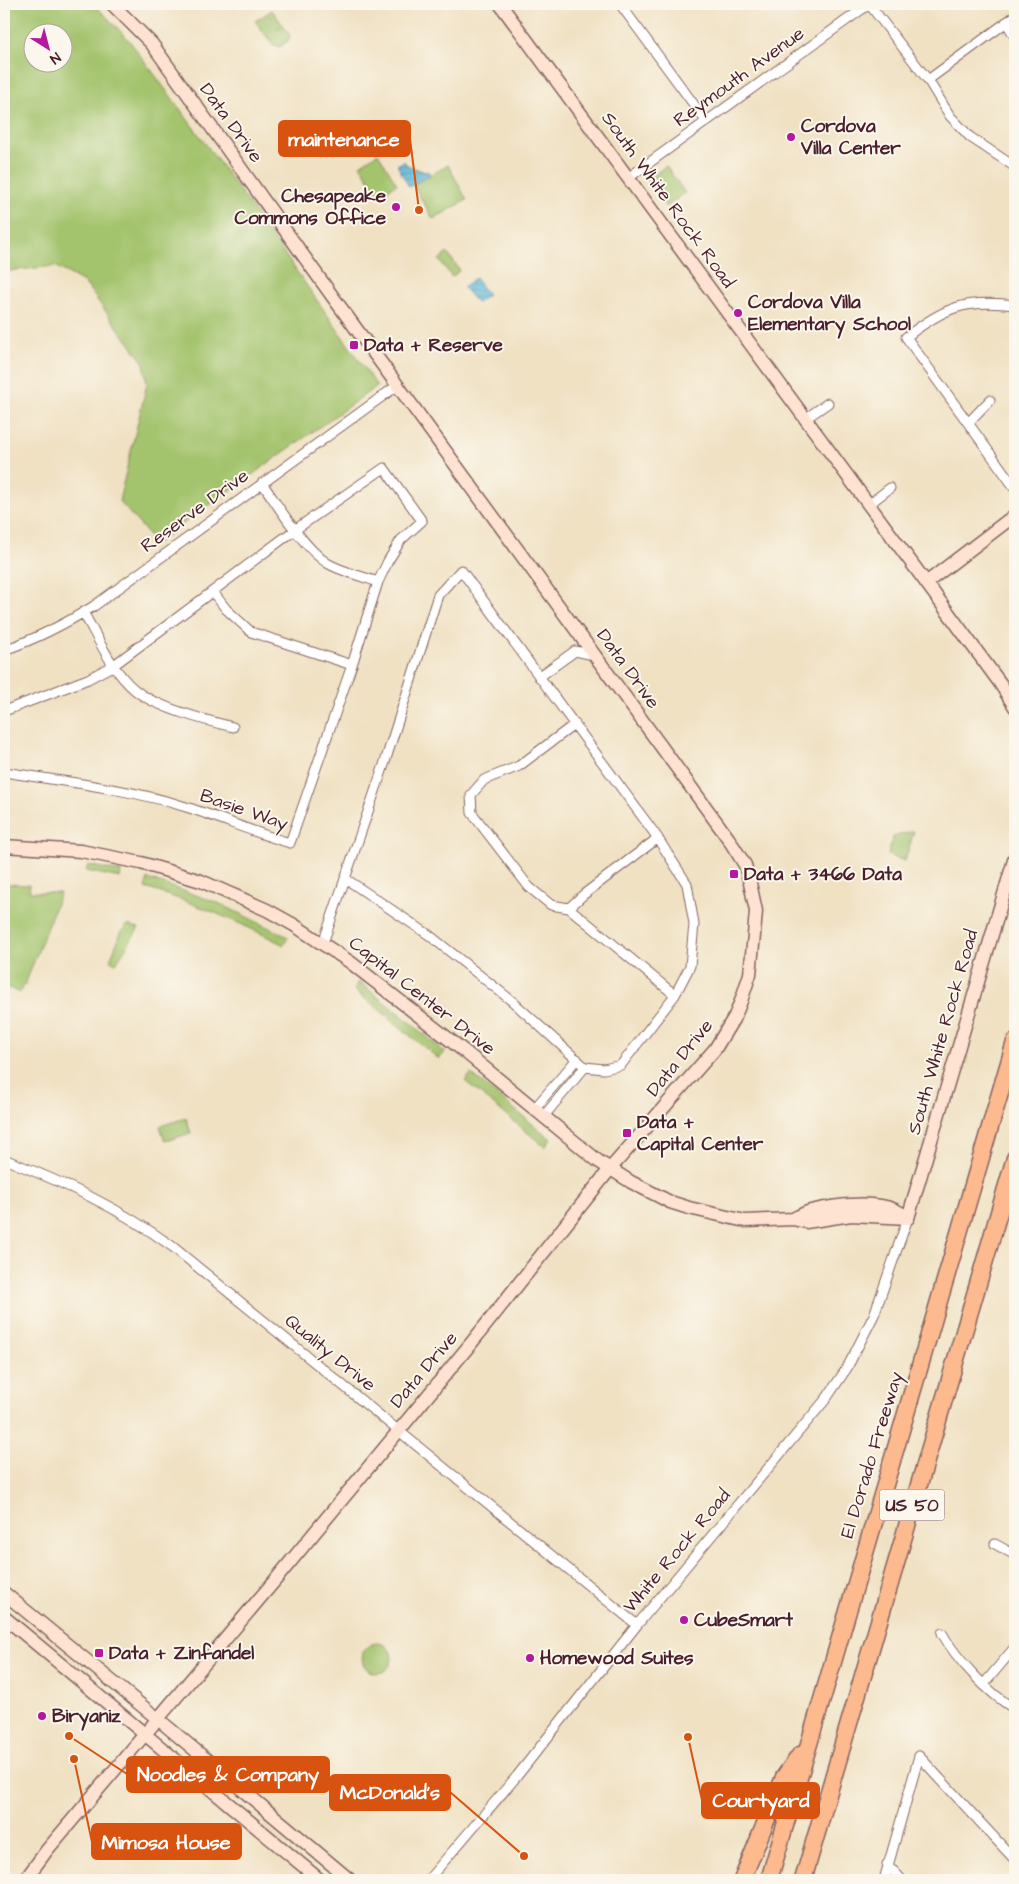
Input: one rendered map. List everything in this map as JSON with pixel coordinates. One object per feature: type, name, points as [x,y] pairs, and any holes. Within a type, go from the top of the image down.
[{"type":"highway","name":"El Dorado Freeway","points":[[769,1880],[807,1745],[1015,1042]]},
{"type":"highway","name":"US 50","points":[[803,1880],[1015,1158]]},
{"type":"highway","points":[[742,1880],[784,1777],[807,1745]]},
{"type":"highway","points":[[807,1880],[810,1853]]},
{"type":"street","name":"Data Drive","points":[[26,1880],[47,1850],[277,1578],[398,1429],[473,1341],[610,1169],[710,1057],[735,1016],[750,974],[756,911],[744,865],[736,850],[694,789],[330,293],[152,44],[112,4]]},
{"type":"street","name":"South White Rock Road","points":[[500,4],[1000,683],[1015,707]]},
{"type":"street","points":[[620,4],[706,121]]},
{"type":"street","name":"Reymouth Avenue","points":[[628,178],[869,4]]},
{"type":"street","points":[[869,4],[928,80],[950,116],[970,137],[1015,167]]},
{"type":"street","points":[[928,80],[1015,16]]},
{"type":"street","points":[[1006,22],[1015,37]]},
{"type":"street","points":[[1015,305],[984,303],[956,307],[930,319],[906,337],[1015,488]]},
{"type":"street","name":"Reserve Drive","points":[[4,650],[37,638],[83,612],[398,386]]},
{"type":"street","points":[[968,423],[990,400]]},
{"type":"street","points":[[805,419],[828,403]]},
{"type":"street","name":"Basie Way","points":[[4,772],[84,783],[148,797],[186,807],[290,844],[378,582],[401,540],[422,521],[384,468],[296,529]]},
{"type":"street","points":[[262,483],[313,551],[328,563],[378,582]]},
{"type":"street","points":[[868,505],[890,488]]},
{"type":"street","points":[[926,583],[1015,515]]},
{"type":"street","points":[[4,711],[88,679],[114,665],[296,529]]},
{"type":"street","points":[[323,943],[386,762],[438,595],[461,570],[658,838],[687,884],[694,924],[690,966],[675,995],[620,1065],[604,1069],[585,1067],[512,1001],[429,935],[346,879]]},
{"type":"street","points":[[213,592],[230,613],[250,632],[352,664]]},
{"type":"street","points":[[83,612],[114,665],[133,688],[156,702],[232,727]]},
{"type":"street","points":[[539,676],[576,651],[594,655]]},
{"type":"street","points":[[574,724],[519,766],[484,780],[471,795],[472,813],[530,887],[551,905],[569,908],[675,995]]},
{"type":"street","points":[[569,908],[583,895],[658,838]]},
{"type":"street","name":"Capital Center Drive","points":[[4,846],[80,851],[141,863],[215,887],[252,903],[294,925],[350,962],[610,1169],[657,1196],[689,1208],[745,1221],[793,1219],[806,1222],[851,1216],[908,1218]]},
{"type":"street","name":"South White Rock Road","points":[[908,1218],[1015,857]]},
{"type":"street","points":[[539,1113],[577,1059]]},
{"type":"street","points":[[539,1113],[585,1067]]},
{"type":"street","name":"Quality Drive","points":[[4,1159],[80,1190],[144,1226],[181,1253],[636,1625]]},
{"type":"street","name":"White Rock Road","points":[[428,1880],[517,1776],[636,1625],[811,1419],[833,1389],[855,1354],[874,1315],[908,1218]]},
{"type":"street","points":[[995,1544],[1015,1555]]},
{"type":"street","points":[[4,1593],[350,1880]]},
{"type":"street","points":[[4,1617],[320,1880]]},
{"type":"street","points":[[942,1633],[949,1646],[984,1684],[994,1694],[1015,1709]]},
{"type":"street","points":[[984,1684],[1015,1647]]},
{"type":"street","points":[[884,1880],[919,1756],[1015,1860]]},
{"type":"street","points":[[214,1793],[224,1791],[240,1804],[248,1806],[258,1804]]},
{"type":"street","points":[[246,1818],[261,1816],[321,1864],[332,1865]]},
{"type":"street","points":[[888,1864],[902,1880]]},
{"type":"green space","points":[[4,4],[94,4],[128,39],[169,94],[253,209],[377,386],[156,543],[119,501],[147,384],[144,363],[84,282],[55,266],[4,273]]},
{"type":"green space","points":[[272,10],[290,35],[289,40],[280,47],[273,45],[255,21]]},
{"type":"green space","points":[[378,153],[397,184],[379,195],[360,165]]},
{"type":"green space","points":[[448,165],[467,200],[433,219],[413,185]]},
{"type":"green space","points":[[666,166],[685,193],[666,207],[647,180]]},
{"type":"green space","points":[[447,253],[460,270],[452,277],[439,260]]},
{"type":"green space","points":[[914,831],[905,861],[888,855],[893,837]]},
{"type":"green space","points":[[88,865],[121,872],[120,878],[86,871]]},
{"type":"green space","points":[[148,879],[216,902],[288,937],[284,945],[216,913],[145,888]]},
{"type":"green space","points":[[7,884],[29,885],[30,892],[60,893],[25,985],[23,985],[20,993],[4,986],[4,888]]},
{"type":"green space","points":[[127,925],[139,928],[116,963],[110,960],[122,930]]},
{"type":"green space","points":[[359,982],[393,1009],[387,1016],[354,990]]},
{"type":"green space","points":[[395,1010],[445,1052],[439,1059],[388,1018]]},
{"type":"green space","points":[[471,1074],[551,1139],[545,1147],[465,1081]]},
{"type":"green space","points":[[186,1118],[191,1133],[165,1141],[160,1126]]},
{"type":"green space","points":[[377,1643],[383,1644],[391,1652],[391,1664],[383,1672],[377,1673],[371,1672],[363,1664],[362,1658],[363,1652],[371,1644]]},
{"type":"water","points":[[404,161],[407,165],[425,172],[428,171],[430,174],[409,187],[397,165]]},
{"type":"water","points":[[475,278],[488,295],[477,303],[463,287]]},
{"type":"place","name":"Cordova Villa Center","points":[[791,137]]},
{"type":"place","name":"Chesapeake Commons Office","points":[[396,207]]},
{"type":"place","name":"maintenance","points":[[419,210]]},
{"type":"place","name":"Cordova Villa Elementary School","points":[[738,313]]},
{"type":"place","name":"Data + Reserve","points":[[354,345]]},
{"type":"place","name":"Data + 3466 Data","points":[[734,874]]},
{"type":"place","name":"Data + Capital Center","points":[[627,1133]]},
{"type":"place","name":"CubeSmart","points":[[684,1620]]},
{"type":"place","name":"Data + Zinfandel","points":[[99,1653]]},
{"type":"place","name":"Homewood Suites","points":[[530,1658]]},
{"type":"place","name":"Biryaniz","points":[[42,1716]]},
{"type":"place","name":"Noodles & Company","points":[[69,1736]]},
{"type":"place","name":"Courtyard","points":[[688,1737]]},
{"type":"place","name":"Mimosa House","points":[[74,1759]]},
{"type":"place","name":"McDonald's","points":[[524,1856]]}]
